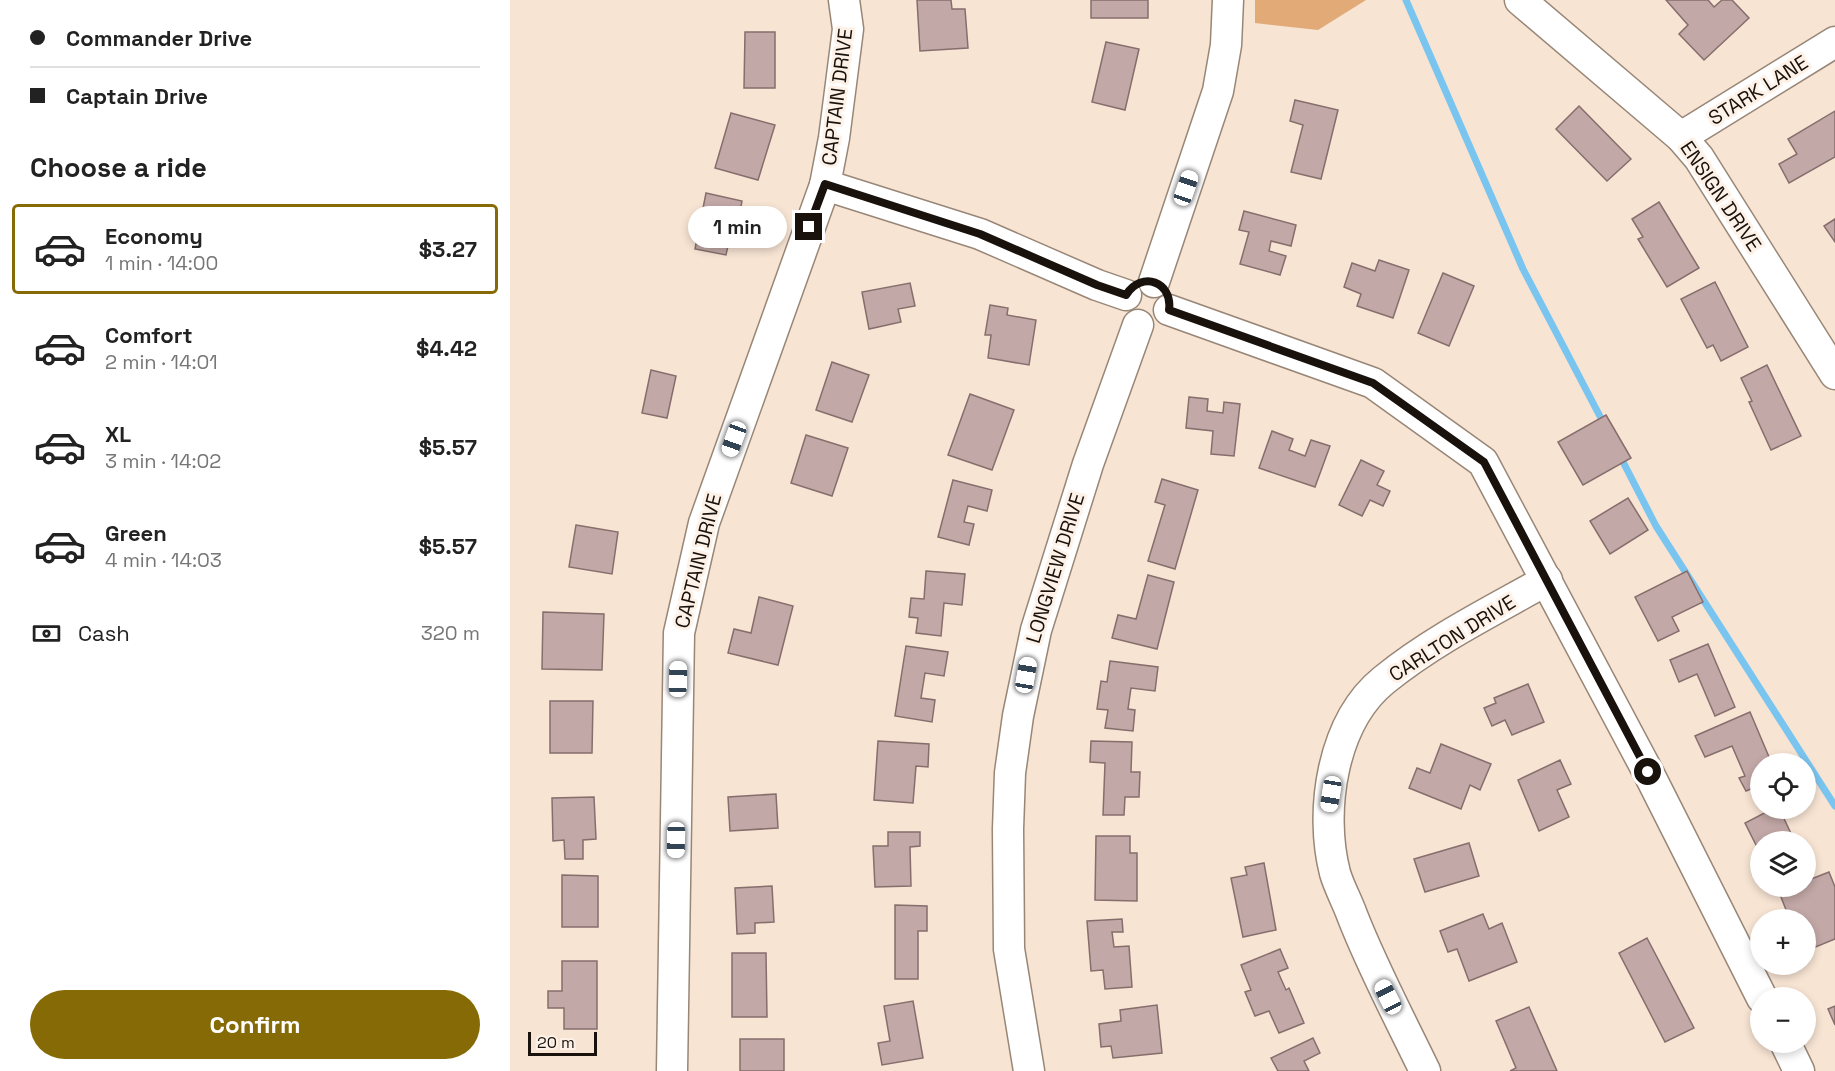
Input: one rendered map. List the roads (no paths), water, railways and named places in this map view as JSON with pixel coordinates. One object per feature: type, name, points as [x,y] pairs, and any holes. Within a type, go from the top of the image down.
[{"type":"street","name":"CAPTAIN DRIVE","points":[[672,1071],[679,633],[704,524],[825,184],[834,138],[848,30],[844,0]]},
{"type":"street","points":[[1154,282],[1218,91],[1226,45],[1228,0]]},
{"type":"street","name":"ENSIGN DRIVE","points":[[1520,0],[1681,137],[1699,158],[1835,374]]},
{"type":"street","name":"STARK LANE","points":[[1681,137],[1835,42]]},
{"type":"street","points":[[825,184],[980,234],[1097,285],[1126,295]]},
{"type":"street","points":[[1141,282],[1154,282],[1166,290],[1169,297],[1169,310],[1166,317],[1153,325],[1138,324],[1132,321],[1125,309],[1126,295],[1141,282]]},
{"type":"street","points":[[1169,310],[1373,383],[1484,462],[1648,772],[1756,987]]},
{"type":"street","name":"LONGVIEW DRIVE","points":[[1029,1071],[1009,949],[1010,784],[1018,716],[1036,630],[1088,464],[1138,324]]},
{"type":"street","name":"CARLTON DRIVE","points":[[1425,1071],[1370,960],[1335,873],[1328,813],[1336,756],[1356,710],[1383,681],[1438,643],[1547,580]]},
{"type":"street","points":[[1790,1053],[1799,1071]]},
{"type":"waterway","points":[[1406,0],[1523,269],[1604,424]]},
{"type":"waterway","points":[[1620,456],[1656,526],[1835,806]]}]
